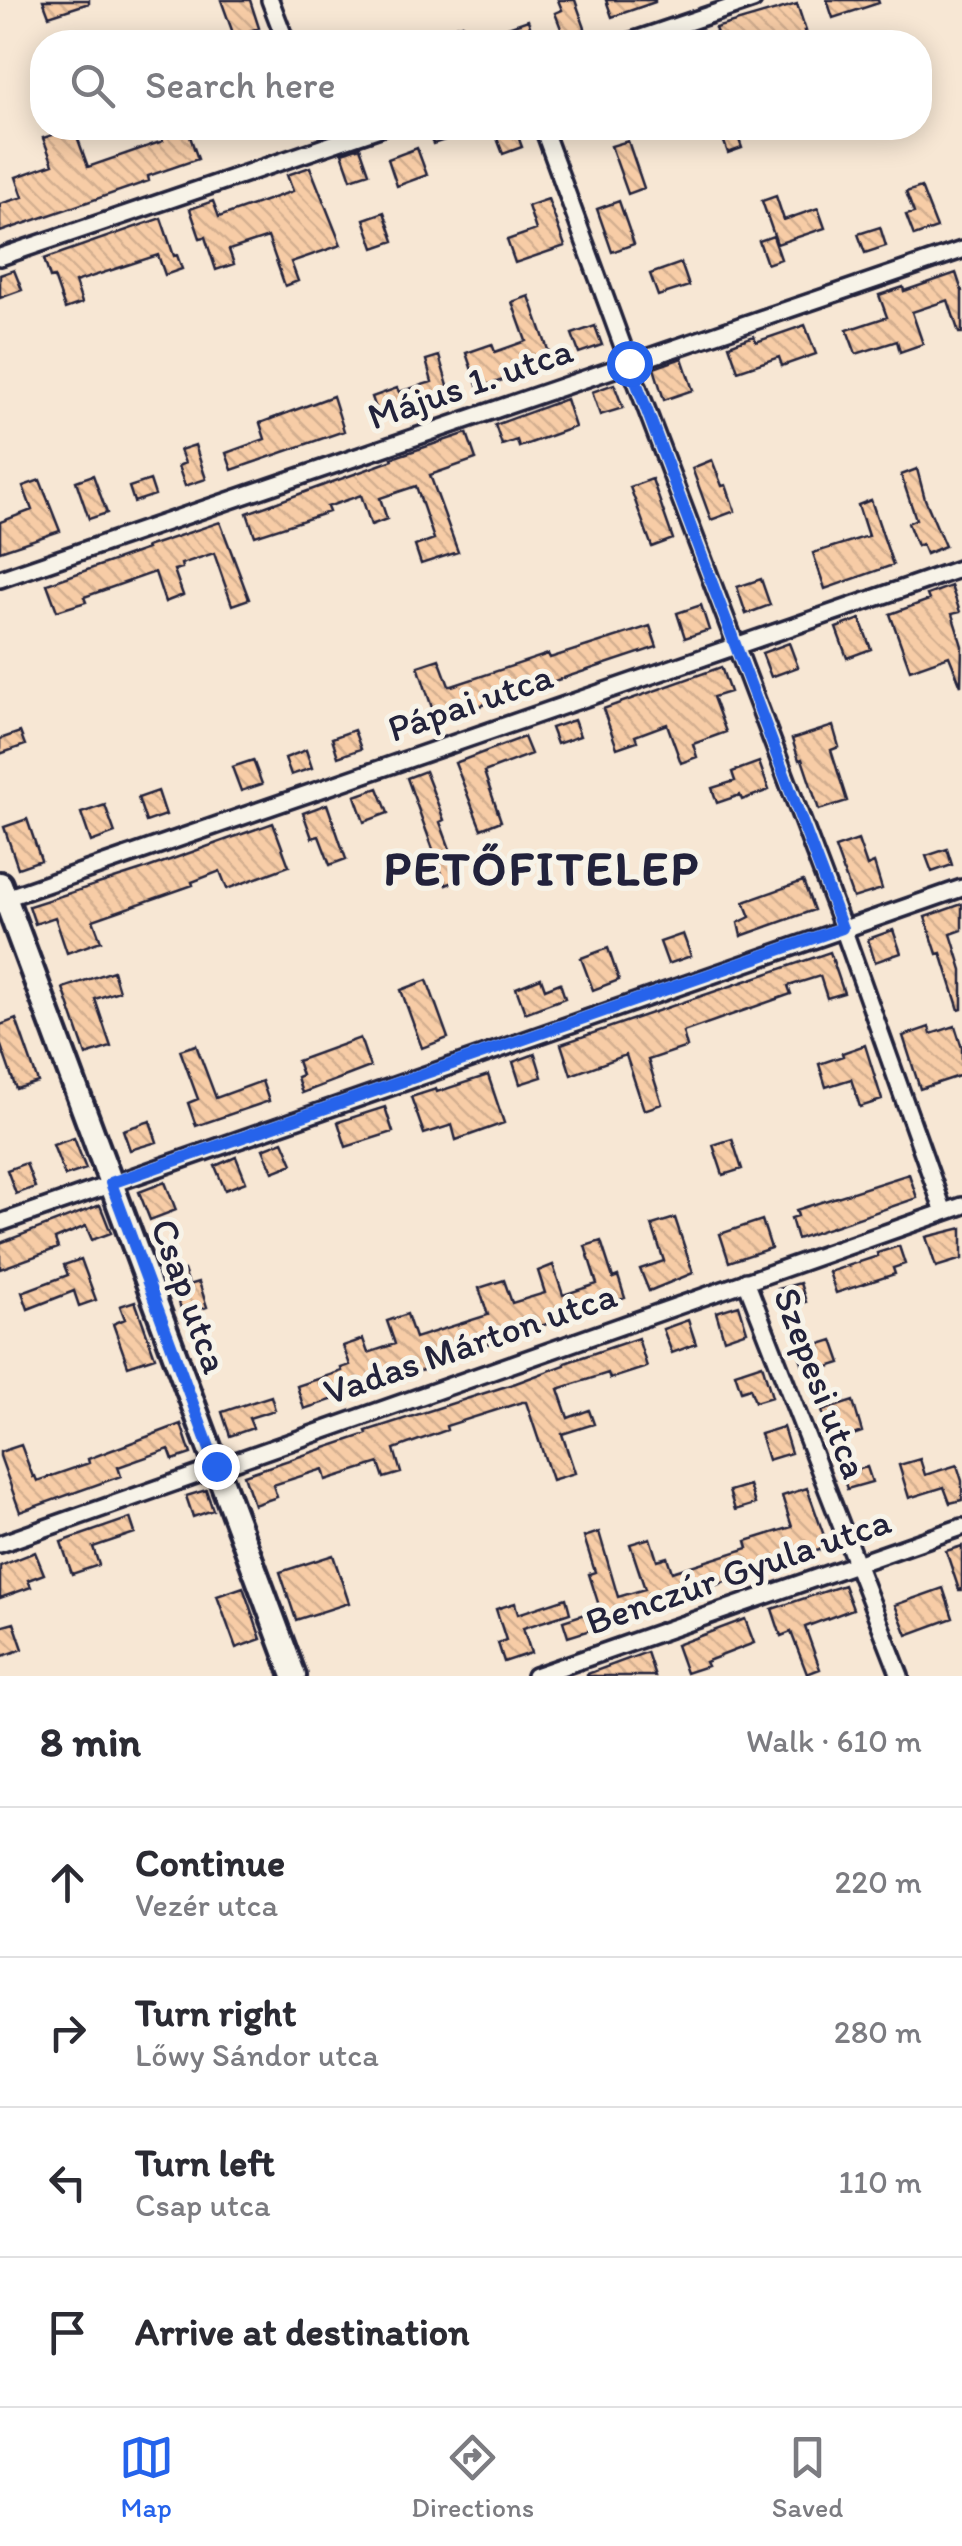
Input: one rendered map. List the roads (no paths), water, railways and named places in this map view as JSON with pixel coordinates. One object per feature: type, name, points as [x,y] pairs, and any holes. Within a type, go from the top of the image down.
[{"type":"street","points":[[270,0],[281,30]]},
{"type":"street","points":[[664,30],[753,0]]},
{"type":"street","points":[[323,140],[325,146]]},
{"type":"street","points":[[0,257],[343,140]]},
{"type":"street","points":[[548,140],[944,1212]]},
{"type":"street","name":"Május 1. utca","points":[[0,579],[962,250]]},
{"type":"street","name":"Pápai utca","points":[[2,894],[962,568]]},
{"type":"street","points":[[0,1224],[962,888]]},
{"type":"street","name":"Csap utca","points":[[2,894],[294,1676]]},
{"type":"street","name":"Vadas Márton utca","points":[[0,1544],[962,1206]]},
{"type":"street","name":"Szepesi utca","points":[[746,1281],[900,1676]]},
{"type":"street","name":"Benczúr Gyula utca","points":[[535,1676],[962,1527]]},
{"type":"district","name":"PETŐFITELEP","points":[[542,868]]}]
